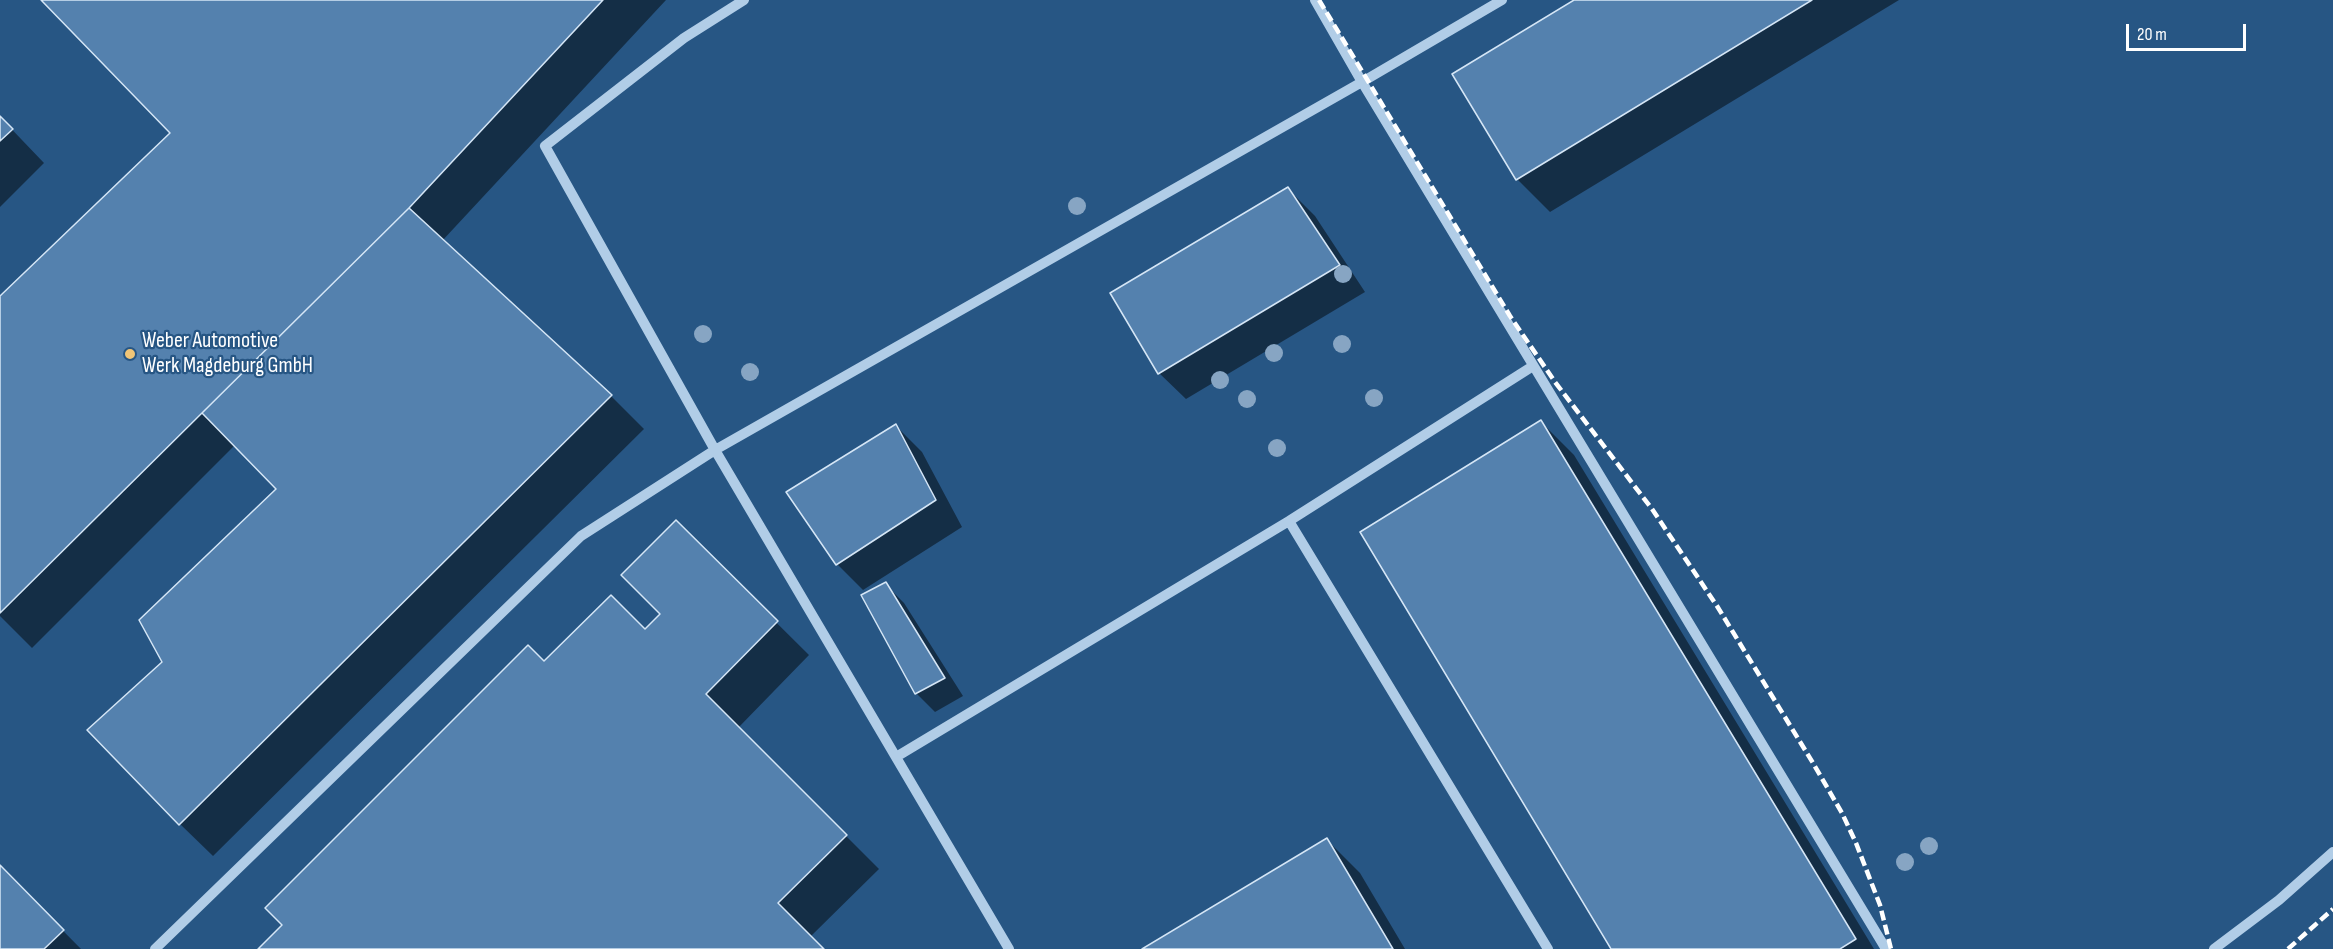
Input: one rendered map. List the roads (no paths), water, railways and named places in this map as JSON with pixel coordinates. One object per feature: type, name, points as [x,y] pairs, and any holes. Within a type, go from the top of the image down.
[{"type":"lane","points":[[744,0],[684,38],[545,146],[715,450],[1009,949]]},
{"type":"lane","points":[[1315,0],[1362,82],[1886,949]]},
{"type":"lane","points":[[155,949],[581,537],[715,450],[1502,0]]},
{"type":"lane","points":[[896,757],[1289,521],[1533,366]]},
{"type":"lane","points":[[1289,521],[1548,949]]},
{"type":"lane","points":[[2214,949],[2279,900],[2333,852]]},
{"type":"railway","points":[[1319,0],[1510,316],[1555,382],[1652,509],[1717,606],[1813,763],[1842,813],[1856,843],[1880,905],[1891,949]]},
{"type":"railway","points":[[2288,949],[2333,909]]},
{"type":"place","name":"Weber Automotive Werk Magdeburg GmbH","points":[[130,354]]}]
